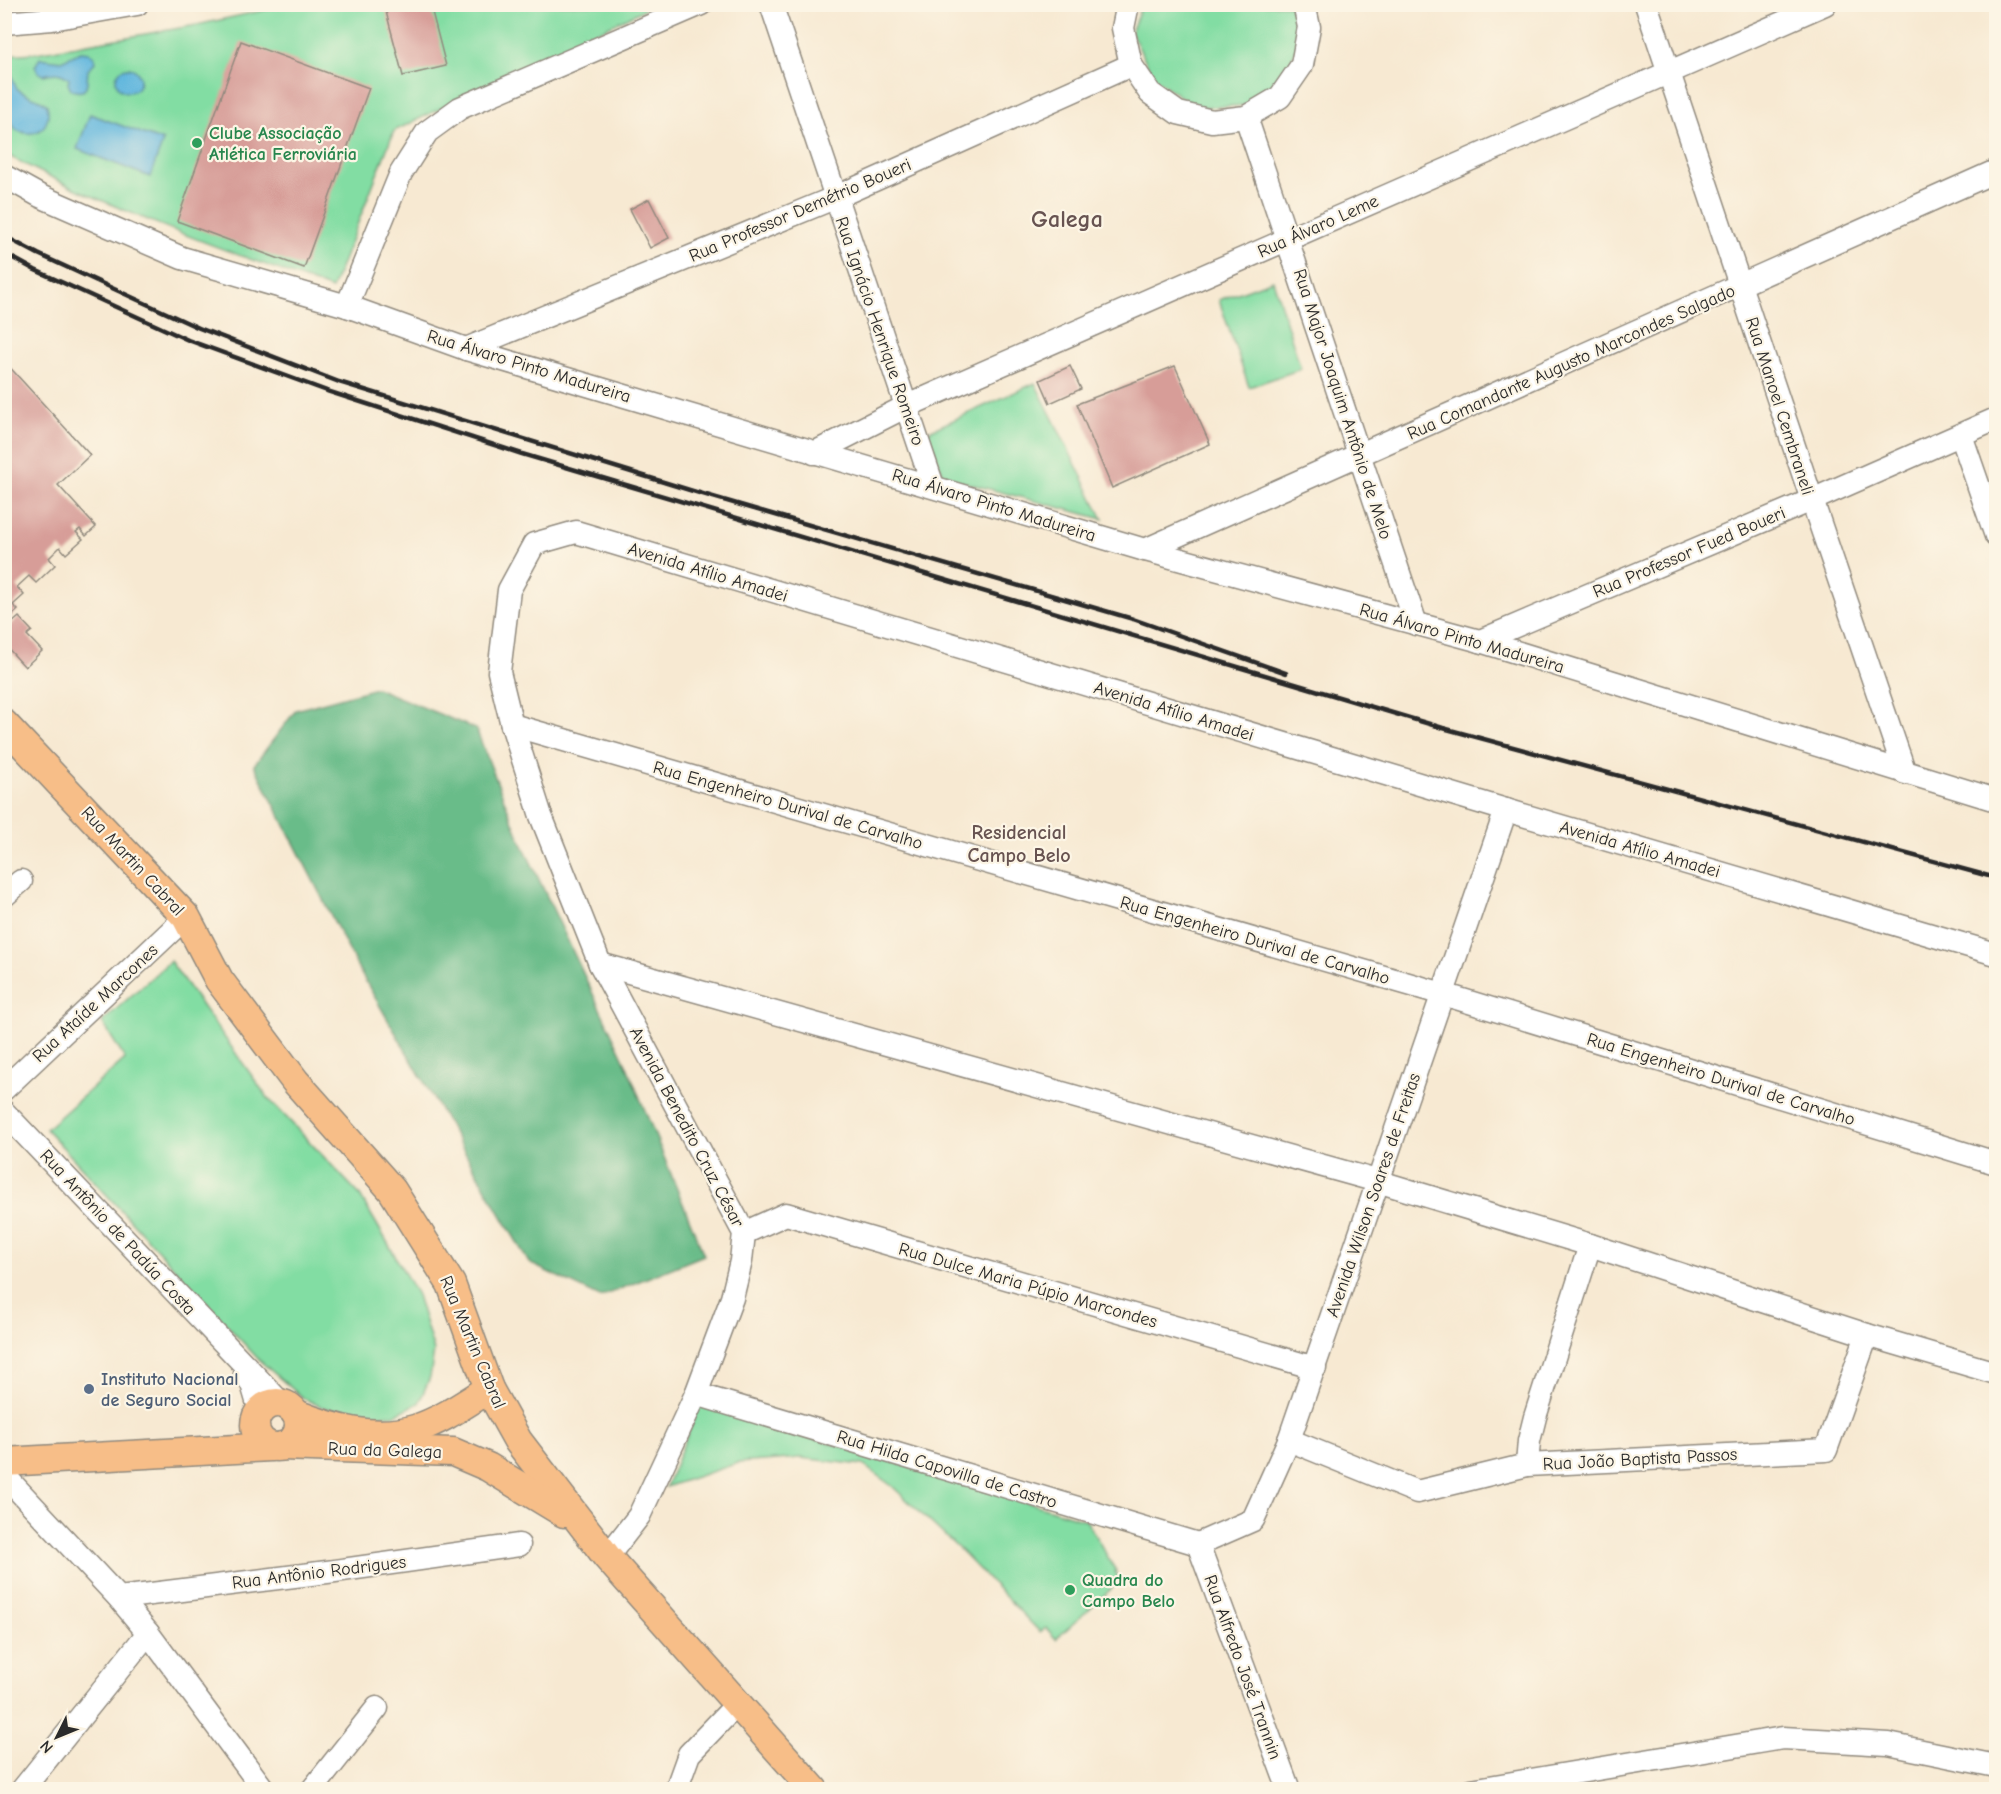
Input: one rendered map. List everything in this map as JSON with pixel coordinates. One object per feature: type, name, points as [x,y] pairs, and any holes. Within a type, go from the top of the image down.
[{"type":"main road","name":"Rua Martin Cabral","points":[[4,724],[186,917],[219,980],[295,1081],[392,1190],[451,1284],[489,1389],[518,1441],[607,1557],[814,1790]]},
{"type":"main road","name":"Rua da Galega","points":[[4,1462],[203,1450],[274,1424],[333,1428],[374,1434],[415,1429],[451,1413],[489,1389]]},
{"type":"main road","points":[[451,1413],[446,1429],[453,1452]]},
{"type":"main road","name":"Rua da Galega","points":[[274,1424],[453,1452],[488,1467],[578,1521]]},
{"type":"main road","points":[[488,1467],[500,1459],[518,1441]]},
{"type":"street","points":[[4,23],[52,19],[137,4]]},
{"type":"street","points":[[346,306],[401,173],[427,132],[460,108],[701,4]]},
{"type":"street","name":"Rua Ignácio Henrique Romeiro","points":[[771,4],[834,198],[933,486]]},
{"type":"street","points":[[1128,4],[1123,28],[1131,65],[1150,93],[1178,113],[1212,121],[1246,117],[1280,97],[1302,65],[1309,27],[1304,4]]},
{"type":"street","name":"Rua Manoel Cembraneli","points":[[1646,4],[1905,773]]},
{"type":"street","name":"Rua Álvaro Leme","points":[[814,453],[907,406],[1825,4]]},
{"type":"street","name":"Rua Professor Demétrio Boueri","points":[[466,349],[834,198],[1131,65]]},
{"type":"street","name":"Rua Major Joaquim Antônio de Melo","points":[[1246,117],[1416,624]]},
{"type":"street","name":"Rua Comandante Augusto Marcondes Salgado","points":[[1144,550],[1996,171]]},
{"type":"street","name":"Rua Álvaro Pinto Madureira","points":[[4,176],[40,196],[182,258],[346,306],[466,349],[1144,550],[1480,641],[1996,800]]},
{"type":"street","name":"Rua Professor Fued Boueri","points":[[1480,641],[1996,419]]},
{"type":"street","points":[[1961,435],[1996,536]]},
{"type":"street","name":"Avenida Atílio Amadei","points":[[512,726],[498,672],[508,590],[534,544],[576,532],[1996,954]]},
{"type":"street","name":"Avenida Benedito Cruz César","points":[[512,726],[541,816],[600,964],[744,1233],[741,1261],[732,1298],[696,1394],[639,1516],[607,1557]]},
{"type":"street","name":"Rua Engenheiro Durival de Carvalho","points":[[512,726],[1443,994],[1996,1163]]},
{"type":"street","name":"Avenida Wilson Soares de Freitas","points":[[1198,1544],[1253,1520],[1289,1440],[1506,810]]},
{"type":"street","name":"Rua Ataíde Marcones","points":[[4,1089],[186,917]]},
{"type":"street","points":[[600,964],[1377,1181],[1590,1245],[1867,1335],[1996,1373]]},
{"type":"street","name":"Rua Antônio de Padúa Costa","points":[[4,1112],[232,1352],[274,1424]]},
{"type":"street","name":"Rua Dulce Maria Púpio Marcondes","points":[[744,1233],[786,1214],[1315,1368]]},
{"type":"street","name":"Rua João Baptista Passos","points":[[1590,1245],[1534,1417],[1527,1465],[1826,1450],[1867,1335]]},
{"type":"street","name":"Rua Hilda Capovilla de Castro","points":[[696,1394],[1198,1544]]},
{"type":"street","points":[[1289,1440],[1418,1492],[1527,1465]]},
{"type":"street","points":[[4,1474],[119,1598],[148,1633],[264,1790]]},
{"type":"street","name":"Rua Alfredo José Trannin","points":[[1198,1544],[1288,1790]]},
{"type":"street","name":"Rua Antônio Rodrigues","points":[[119,1598],[519,1545]]},
{"type":"street","points":[[22,1790],[148,1633]]},
{"type":"street","points":[[676,1790],[689,1754],[737,1704]]},
{"type":"street","points":[[312,1790],[377,1708]]},
{"type":"street","points":[[1471,1790],[1783,1738],[1888,1744],[1996,1766]]},
{"type":"green space","points":[[1142,4],[1289,5],[1304,29],[1284,79],[1250,105],[1197,108],[1154,78],[1131,32]]},
{"type":"green space","name":"Clube Associação Atlética Ferroviária","points":[[288,5],[653,5],[394,131],[332,289],[125,210],[84,193],[5,154],[4,55],[36,53],[197,25]]},
{"type":"green space","points":[[1273,280],[1301,369],[1249,387],[1219,300]]},
{"type":"green space","points":[[1035,383],[1103,519],[944,477],[927,432]]},
{"type":"green space","points":[[376,688],[476,729],[519,837],[626,1064],[704,1255],[600,1297],[529,1263],[359,970],[254,765],[296,710]]},
{"type":"green space","points":[[170,961],[267,1097],[359,1194],[417,1295],[434,1351],[430,1377],[419,1403],[394,1415],[355,1415],[322,1407],[303,1398],[260,1361],[46,1129],[125,1059],[102,1022]]},
{"type":"green space","points":[[700,1404],[1086,1520],[1116,1571],[1114,1572],[1121,1580],[1056,1639],[1046,1628],[1040,1632],[961,1551],[892,1486],[863,1465],[800,1458],[738,1463],[666,1487]]},
{"type":"water","points":[[81,52],[89,53],[94,57],[95,62],[88,70],[86,87],[82,91],[71,90],[68,84],[69,79],[63,75],[53,73],[43,75],[35,66],[40,58],[61,61]]},
{"type":"water","points":[[5,64],[19,90],[47,105],[45,125],[36,132],[16,130],[11,122],[5,120]]},
{"type":"water","points":[[128,68],[137,71],[140,80],[137,89],[128,92],[119,89],[116,80],[119,71]]},
{"type":"water","points":[[90,114],[163,141],[150,177],[77,149]]},
{"type":"building","points":[[384,4],[430,4],[446,66],[403,76]]},
{"type":"building","points":[[241,41],[369,88],[304,268],[177,221]]},
{"type":"building","points":[[649,199],[669,238],[650,248],[630,209]]},
{"type":"building","points":[[4,361],[90,455],[58,485],[96,527],[86,536],[80,529],[76,532],[83,539],[66,554],[60,547],[49,558],[55,565],[36,583],[29,576],[17,587],[24,595],[13,605],[18,610],[4,623]]},
{"type":"building","points":[[1070,366],[1081,389],[1050,403],[1040,380]]},
{"type":"building","points":[[1175,366],[1210,444],[1112,488],[1077,404]]},
{"type":"building","points":[[19,617],[32,631],[27,635],[42,651],[25,667],[4,644],[4,630]]},
{"type":"railway","points":[[4,236],[199,328],[339,382],[696,492],[1133,619],[1286,673]]},
{"type":"railway","points":[[4,253],[35,270],[188,340],[327,391],[522,454],[1443,728],[1996,878]]},
{"type":"place","name":"Clube Associação Atlética Ferroviária","points":[[197,143]]},
{"type":"place","name":"Instituto Nacional de Seguro Social","points":[[89,1389]]},
{"type":"place","name":"Quadra do Campo Belo","points":[[1070,1590]]},
{"type":"district","name":"Galega","points":[[1067,219]]},
{"type":"district","name":"Residencial Campo Belo","points":[[1019,844]]}]
